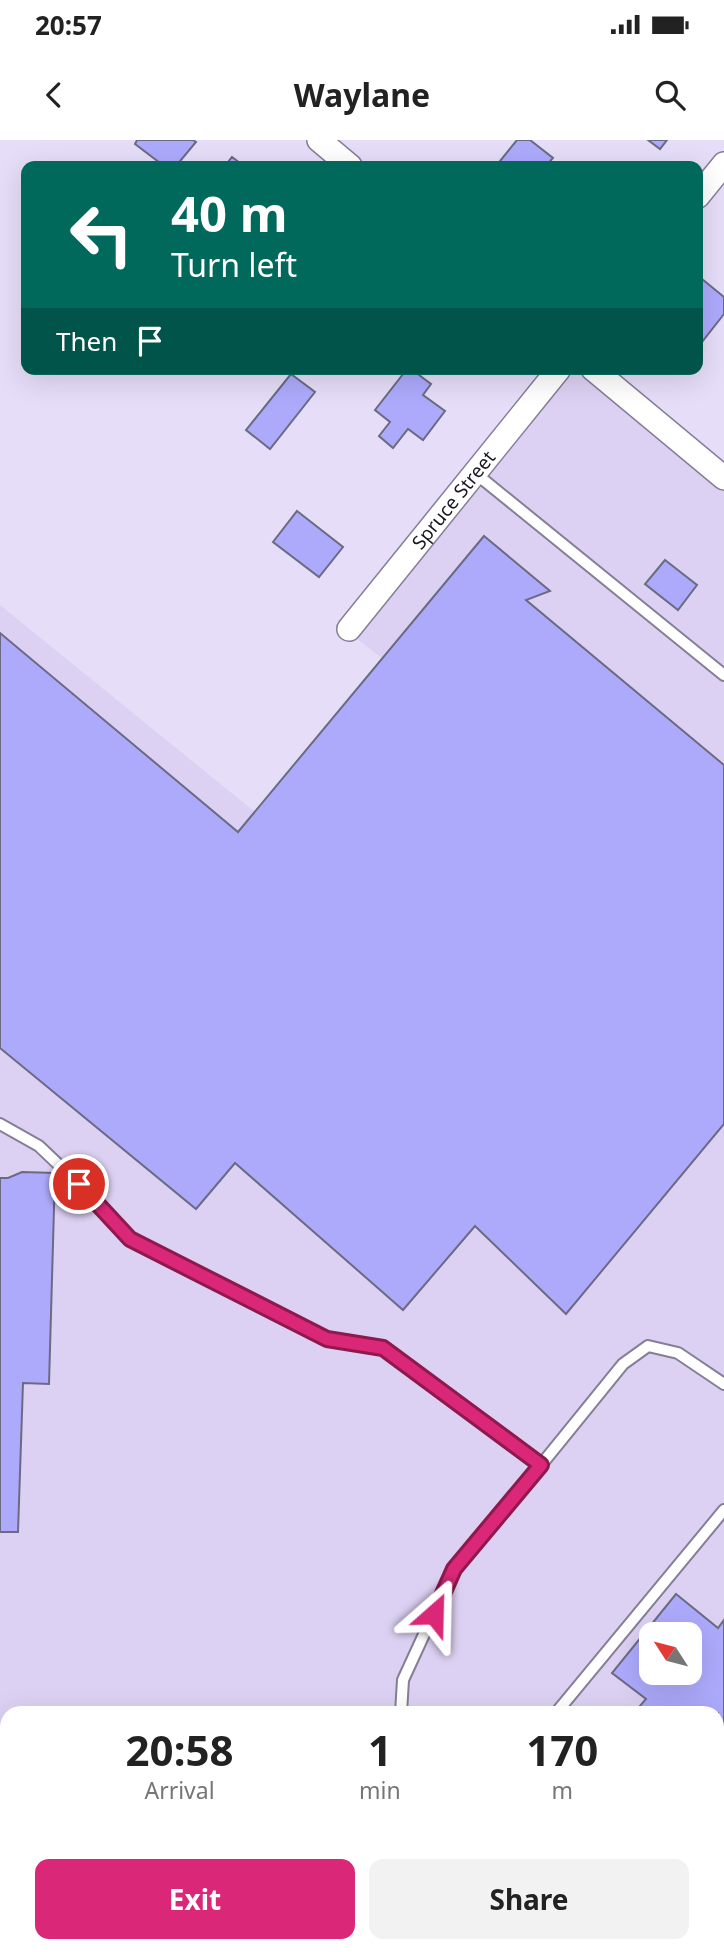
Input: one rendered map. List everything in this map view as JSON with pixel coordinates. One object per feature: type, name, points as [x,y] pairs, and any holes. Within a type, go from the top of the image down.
[{"type":"street","points":[[319,140],[344,161]]},
{"type":"street","points":[[703,191],[724,164]]},
{"type":"street","name":"Spruce Street","points":[[349,629],[554,375]]},
{"type":"street","points":[[600,375],[724,478]]},
{"type":"lane","points":[[475,473],[724,675]]},
{"type":"lane","points":[[0,1124],[39,1146],[99,1203],[130,1239],[327,1339],[383,1348],[541,1465]]},
{"type":"lane","points":[[401,1706],[403,1680],[454,1569],[622,1364],[648,1346],[678,1353],[724,1384]]},
{"type":"lane","points":[[562,1706],[724,1510]]},
{"type":"shaded area","points":[[560,375],[604,375],[724,473],[724,1706],[0,1706],[0,605],[367,903],[495,746],[352,635]]},
{"type":"building","points":[[137,140],[196,142],[180,161],[157,161],[135,144]]},
{"type":"building","points":[[517,140],[530,140],[553,158],[550,161],[500,161]]},
{"type":"building","points":[[648,140],[667,140],[660,149]]},
{"type":"building","points":[[703,280],[724,297],[724,314],[703,341]]},
{"type":"building","points":[[290,375],[315,392],[270,449],[246,430]]},
{"type":"building","points":[[402,375],[419,375],[431,384],[423,395],[445,411],[423,440],[408,429],[393,448],[379,436],[390,422],[375,410]]},
{"type":"building","points":[[297,511],[343,547],[319,577],[273,542]]},
{"type":"building","points":[[484,536],[550,591],[526,600],[724,765],[724,1124],[566,1314],[475,1226],[403,1310],[235,1163],[196,1209],[0,1048],[0,633],[238,832]]},
{"type":"building","points":[[665,560],[697,585],[678,610],[645,584]]},
{"type":"building","points":[[22,1172],[55,1173],[49,1384],[23,1383],[18,1532],[0,1532],[0,1178],[8,1178]]},
{"type":"building","points":[[676,1594],[718,1628],[724,1620],[724,1706],[640,1706],[646,1699],[612,1673],[639,1640],[639,1685],[702,1685],[702,1622],[653,1622]]},
{"type":"route","points":[[79,1184],[130,1239],[327,1339],[383,1348],[541,1465],[454,1569],[434,1614]]}]
